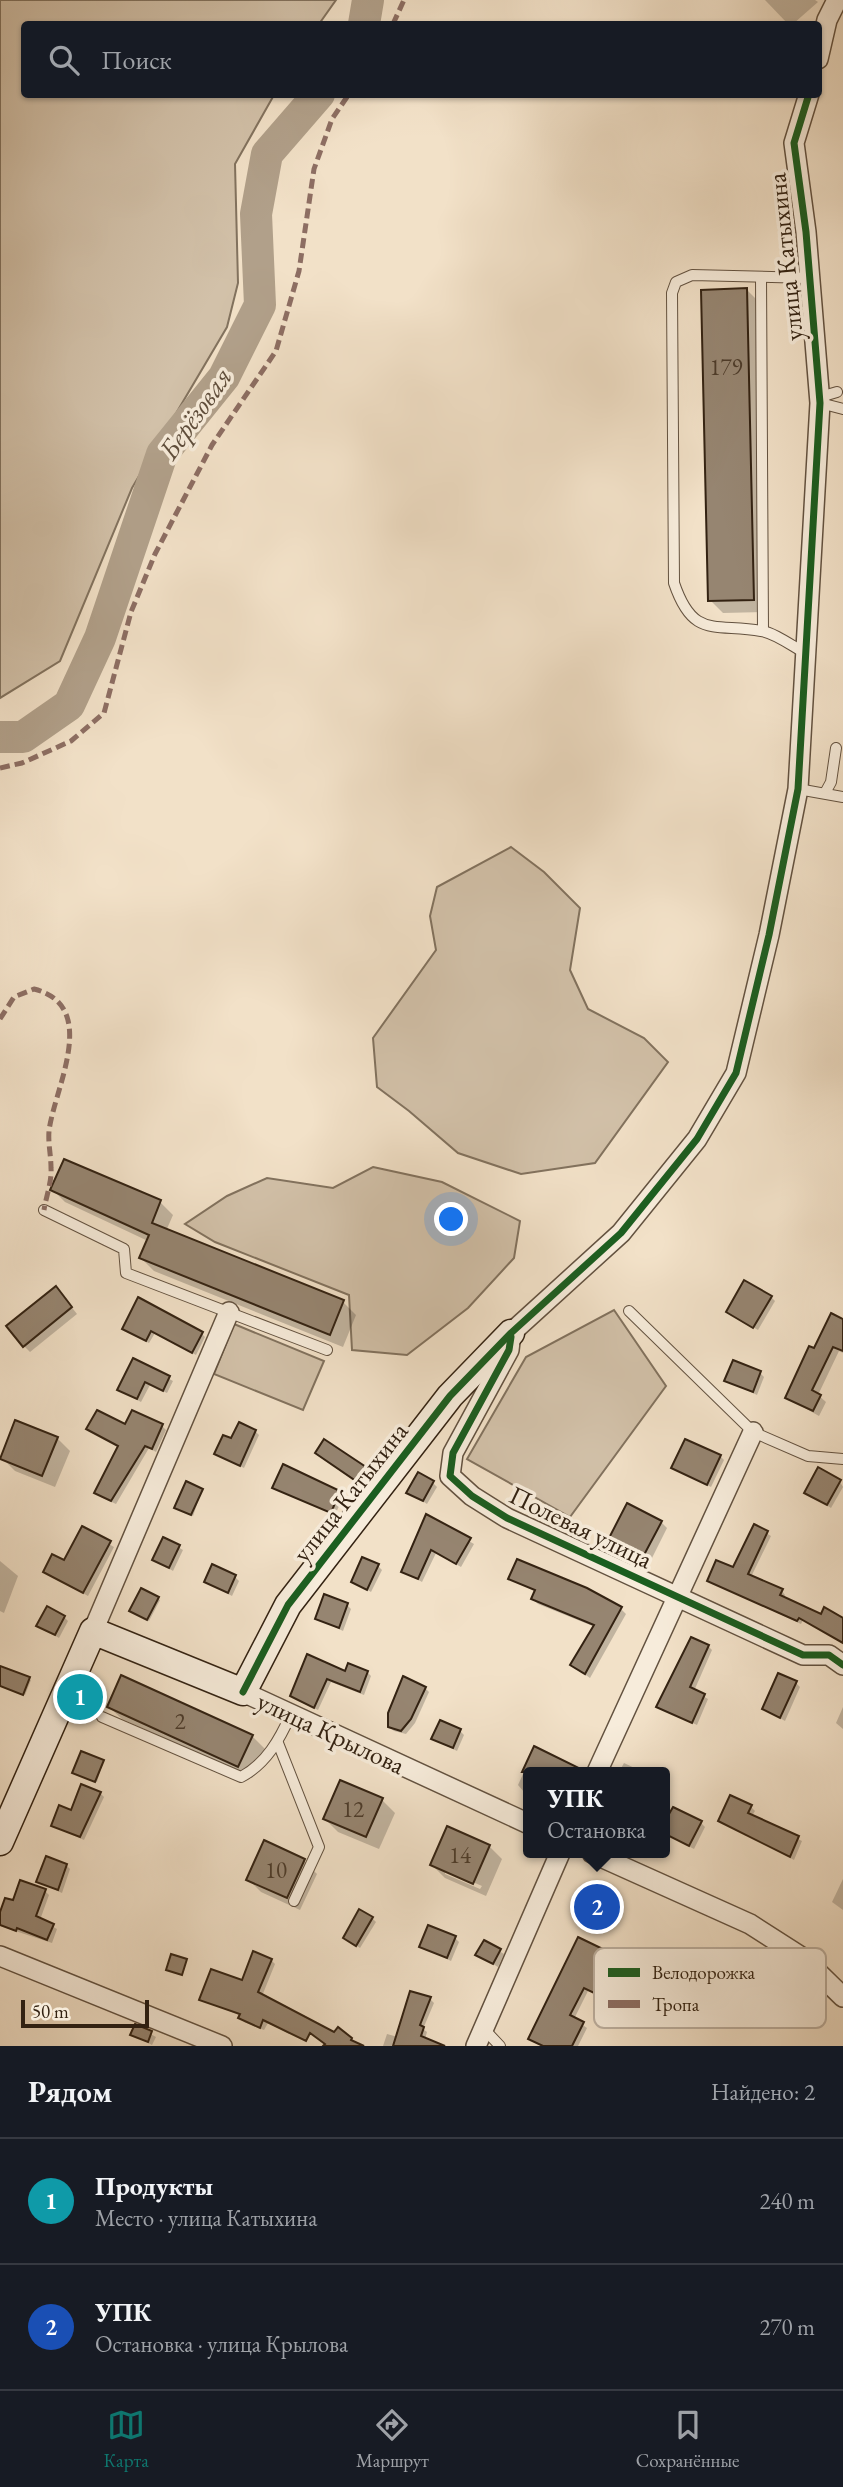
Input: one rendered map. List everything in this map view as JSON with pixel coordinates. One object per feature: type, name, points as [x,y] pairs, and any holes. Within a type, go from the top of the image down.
[{"type":"street","points":[[822,42],[827,20],[837,0]]},
{"type":"street","name":"улица Катыхина","points":[[243,1692],[288,1605],[450,1396],[511,1333],[621,1233],[697,1139],[736,1073],[769,935],[798,789],[824,402],[794,142],[808,98]]},
{"type":"street","points":[[0,1842],[6,1811],[93,1631],[229,1312]]},
{"type":"street","name":"Полевая улица","points":[[511,1333],[509,1350],[453,1453],[450,1476],[472,1496],[507,1518],[803,1655],[829,1655],[843,1665]]},
{"type":"street","points":[[599,1767],[752,1432]]},
{"type":"street","name":"улица Крылова","points":[[93,1631],[243,1692],[523,1821]]},
{"type":"street","points":[[480,2037],[559,1858]]},
{"type":"street","points":[[603,1858],[750,1924],[787,1948]]},
{"type":"street","points":[[0,1956],[222,2046]]},
{"type":"street","points":[[826,1980],[843,1997]]},
{"type":"lane","points":[[806,654],[763,631],[712,629],[695,621],[681,604],[674,583],[671,293],[676,282],[692,275],[810,278]]},
{"type":"lane","points":[[761,277],[763,631]]},
{"type":"lane","points":[[824,402],[843,409]]},
{"type":"lane","points":[[825,793],[831,782],[836,748]]},
{"type":"lane","points":[[798,789],[843,797]]},
{"type":"lane","points":[[44,1210],[124,1249],[126,1272],[327,1350]]},
{"type":"lane","points":[[629,1311],[752,1432],[808,1456],[843,1459]]},
{"type":"lane","points":[[102,1717],[241,1777],[252,1771],[278,1743],[292,1714]]},
{"type":"lane","points":[[278,1743],[319,1847],[294,1900]]},
{"type":"lane","points":[[480,2037],[500,2046]]},
{"type":"shaded area","points":[[0,0],[336,0],[321,21],[21,21],[21,98],[272,98],[235,164],[238,283],[227,327],[132,488],[60,661],[0,698]]},
{"type":"shaded area","points":[[511,847],[544,872],[580,908],[570,970],[588,1009],[644,1038],[668,1062],[595,1163],[521,1174],[458,1153],[377,1087],[373,1038],[436,950],[430,916],[437,887]]},
{"type":"shaded area","points":[[373,1167],[442,1182],[520,1221],[514,1258],[468,1308],[407,1355],[352,1350],[349,1295],[215,1242],[185,1224],[227,1196],[267,1178],[333,1188]]},
{"type":"shaded area","points":[[614,1310],[666,1386],[570,1517],[467,1459],[526,1357]]},
{"type":"shaded area","points":[[234,1324],[324,1361],[303,1410],[214,1374]]},
{"type":"building","points":[[747,288],[754,600],[708,601],[701,290]]},
{"type":"building","points":[[64,1159],[161,1200],[152,1223],[344,1300],[330,1335],[139,1258],[149,1235],[50,1190]]},
{"type":"building","points":[[744,1280],[772,1296],[753,1328],[726,1312]]},
{"type":"building","points":[[56,1286],[72,1307],[23,1347],[6,1326]]},
{"type":"building","points":[[138,1297],[203,1332],[192,1353],[151,1331],[146,1341],[122,1329]]},
{"type":"building","points":[[831,1313],[843,1319],[843,1351],[833,1347],[812,1390],[821,1395],[813,1411],[785,1398],[809,1346],[814,1348]]},
{"type":"building","points":[[133,1358],[170,1376],[163,1391],[145,1382],[137,1399],[117,1390]]},
{"type":"building","points":[[733,1360],[761,1371],[753,1392],[724,1381]]},
{"type":"building","points":[[97,1410],[125,1424],[132,1410],[163,1424],[152,1449],[145,1446],[111,1501],[94,1493],[118,1446],[86,1429]]},
{"type":"building","points":[[15,1420],[58,1437],[42,1476],[0,1459]]},
{"type":"building","points":[[239,1422],[256,1430],[240,1466],[214,1454],[223,1435],[231,1438]]},
{"type":"building","points":[[324,1439],[366,1467],[356,1481],[315,1453]]},
{"type":"building","points":[[685,1439],[721,1455],[707,1485],[671,1468]]},
{"type":"building","points":[[283,1464],[340,1491],[331,1513],[272,1488]]},
{"type":"building","points":[[818,1467],[841,1480],[827,1505],[804,1493]]},
{"type":"building","points":[[418,1472],[434,1481],[423,1501],[406,1493]]},
{"type":"building","points":[[186,1481],[203,1489],[191,1515],[174,1508]]},
{"type":"building","points":[[627,1503],[662,1521],[644,1555],[609,1538]]},
{"type":"building","points":[[426,1514],[471,1538],[456,1564],[431,1550],[418,1579],[401,1572]]},
{"type":"building","points":[[754,1524],[768,1531],[748,1574],[783,1589],[780,1595],[821,1614],[824,1607],[843,1618],[843,1643],[799,1618],[797,1621],[707,1581],[716,1560],[733,1567]]},
{"type":"building","points":[[82,1526],[111,1541],[83,1593],[43,1572],[52,1554],[64,1560]]},
{"type":"building","points":[[163,1537],[180,1545],[169,1568],[152,1560]]},
{"type":"building","points":[[362,1557],[379,1564],[367,1590],[351,1582]]},
{"type":"building","points":[[517,1559],[587,1588],[622,1607],[585,1674],[570,1665],[594,1625],[531,1599],[535,1590],[508,1579]]},
{"type":"building","points":[[212,1564],[236,1575],[228,1593],[204,1582]]},
{"type":"building","points":[[141,1588],[159,1597],[147,1620],[129,1611]]},
{"type":"building","points":[[324,1594],[348,1603],[339,1628],[315,1619]]},
{"type":"building","points":[[47,1606],[65,1616],[55,1635],[36,1626]]},
{"type":"building","points":[[691,1637],[709,1645],[690,1687],[705,1694],[692,1723],[656,1707]]},
{"type":"building","points":[[307,1654],[345,1671],[348,1663],[368,1671],[360,1692],[327,1679],[314,1708],[290,1696]]},
{"type":"building","points":[[0,1666],[30,1677],[23,1695],[0,1686]]},
{"type":"building","points":[[778,1673],[797,1681],[780,1718],[762,1709]]},
{"type":"building","points":[[121,1675],[253,1735],[238,1767],[107,1707]]},
{"type":"building","points":[[403,1676],[426,1687],[411,1719],[401,1731],[388,1727],[388,1713]]},
{"type":"building","points":[[440,1720],[461,1729],[453,1748],[431,1739]]},
{"type":"building","points":[[534,1746],[577,1767],[524,1767]]},
{"type":"building","points":[[81,1751],[104,1760],[95,1782],[72,1773]]},
{"type":"building","points":[[340,1780],[383,1798],[366,1837],[323,1819]]},
{"type":"building","points":[[81,1784],[101,1792],[80,1837],[51,1826],[59,1805],[71,1810]]},
{"type":"building","points":[[730,1795],[752,1805],[748,1813],[799,1836],[790,1857],[718,1821]]},
{"type":"building","points":[[673,1807],[702,1821],[689,1846],[670,1836],[670,1812]]},
{"type":"building","points":[[447,1826],[490,1845],[473,1884],[430,1865]]},
{"type":"building","points":[[264,1840],[305,1859],[287,1898],[246,1880]]},
{"type":"building","points":[[46,1856],[67,1864],[58,1890],[36,1882]]},
{"type":"building","points":[[20,1880],[46,1889],[36,1916],[54,1924],[47,1940],[17,1928],[16,1931],[0,1925],[0,1912],[5,1898],[13,1900]]},
{"type":"building","points":[[359,1909],[373,1917],[356,1946],[343,1938]]},
{"type":"building","points":[[428,1925],[456,1936],[447,1958],[419,1947]]},
{"type":"building","points":[[578,1937],[601,1948],[594,1948],[594,1993],[584,1988],[570,2015],[584,2022],[572,2046],[543,2046],[528,2039]]},
{"type":"building","points":[[484,1940],[501,1949],[493,1964],[475,1955]]},
{"type":"building","points":[[253,1951],[272,1959],[258,1992],[334,2032],[338,2027],[352,2038],[351,2040],[364,2046],[323,2046],[325,2044],[310,2033],[306,2041],[263,2020],[260,2028],[238,2018],[240,2014],[199,2000],[211,1969],[242,1980]]},
{"type":"building","points":[[171,1954],[187,1959],[182,1975],[166,1970]]},
{"type":"building","points":[[410,1991],[431,1997],[420,2025],[424,2027],[421,2036],[445,2046],[393,2046]]},
{"type":"building","points":[[135,2024],[152,2031],[148,2042],[130,2035]]},
{"type":"waterway","name":"Берёзовая","points":[[364,21],[368,0]]},
{"type":"waterway","name":"Берёзовая","points":[[0,737],[23,737],[69,705],[100,638],[162,454],[224,377],[260,305],[256,214],[267,154],[316,98]]},
{"type":"marked path","points":[[394,21],[404,0]]},
{"type":"marked path","points":[[0,768],[22,763],[71,741],[104,713],[131,612],[155,554],[212,445],[276,351],[299,271],[314,169],[332,119],[346,98]]},
{"type":"marked path","points":[[0,1019],[14,997],[34,989],[54,998],[65,1012],[70,1030],[64,1072],[49,1131],[51,1173],[44,1210]]},
{"type":"cycle path","points":[[243,1692],[288,1605],[450,1396],[511,1333],[621,1233],[697,1139],[736,1073],[769,935],[798,789],[820,403],[806,232],[794,143],[808,98]]},
{"type":"cycle path","points":[[511,1337],[509,1350],[453,1453],[450,1476],[472,1496],[507,1518],[803,1655],[829,1655],[843,1665]]},
{"type":"place","name":"Продукты","points":[[80,1697]]},
{"type":"place","name":"УПК","points":[[597,1907]]}]
